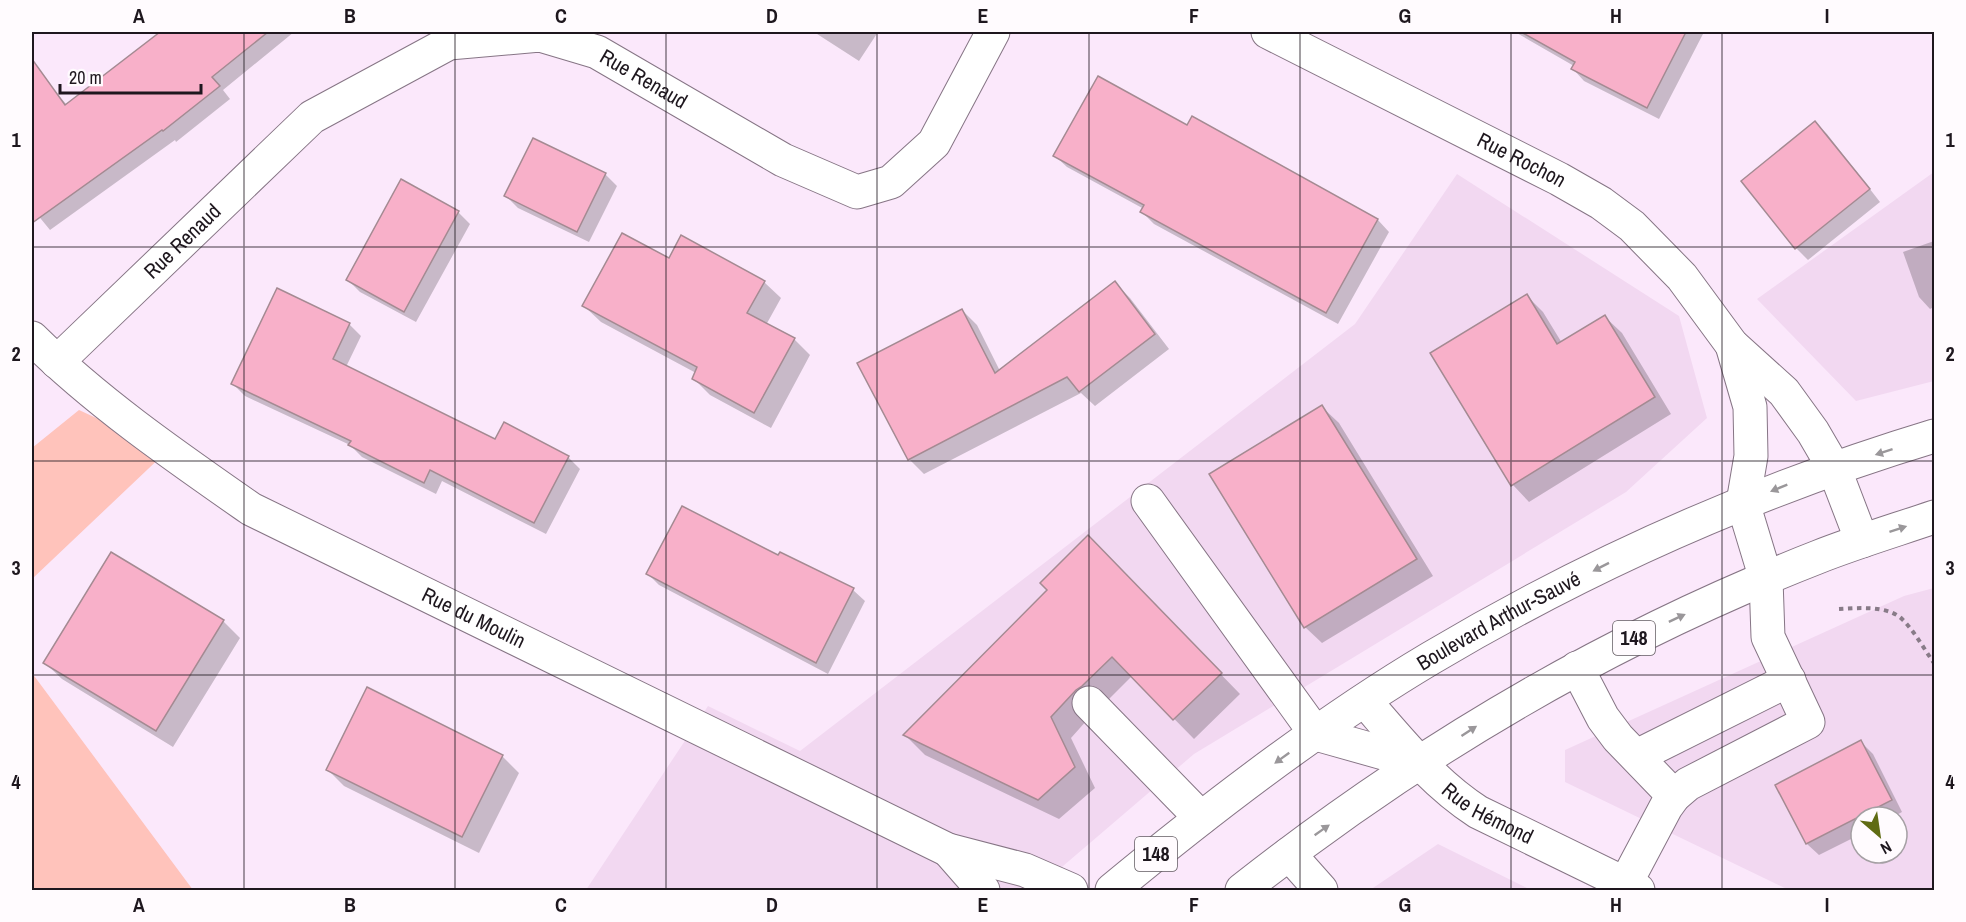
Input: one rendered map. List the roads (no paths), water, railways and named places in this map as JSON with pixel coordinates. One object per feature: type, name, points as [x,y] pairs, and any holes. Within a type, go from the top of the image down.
[{"type":"street","name":"Rue Renaud","points":[[57,362],[312,117],[449,43],[540,35],[597,52],[783,160],[857,192],[891,182],[934,143],[993,32]]},
{"type":"street","name":"Rue Rochon","points":[[1268,32],[1559,179],[1601,203],[1632,226],[1666,260],[1700,300],[1732,345],[1784,392],[1814,432],[1834,468],[1862,541]]},
{"type":"street","name":"Rue du Moulin","points":[[32,338],[57,362],[167,451],[251,509],[948,850],[1025,870],[1071,891]]},
{"type":"street","name":"Rue Rochon","points":[[1732,345],[1750,407],[1751,456],[1743,503]]},
{"type":"street","name":"Boulevard Arthur-Sauvé","points":[[1112,891],[1201,818],[1316,734],[1430,658],[1551,592],[1670,534],[1834,468],[1935,435]]},
{"type":"street","points":[[1148,501],[1316,734],[1419,763]]},
{"type":"street","points":[[1629,888],[1666,807],[1674,796],[1688,784],[1808,722],[1768,636],[1766,579],[1743,503]]},
{"type":"street","name":"148","points":[[1242,891],[1319,832],[1419,763],[1475,727],[1577,668],[1632,639],[1766,579],[1862,541],[1935,517]]},
{"type":"street","points":[[1577,668],[1604,718],[1618,738],[1674,796]]},
{"type":"street","points":[[1637,756],[1789,680]]},
{"type":"street","name":"Rue Hémond","points":[[1365,701],[1419,763],[1448,790],[1479,812],[1629,888]]},
{"type":"street","points":[[1089,703],[1201,818]]},
{"type":"street","name":"Rue du Moulin","points":[[948,850],[983,891]]},
{"type":"street","points":[[1289,854],[1321,891]]}]
